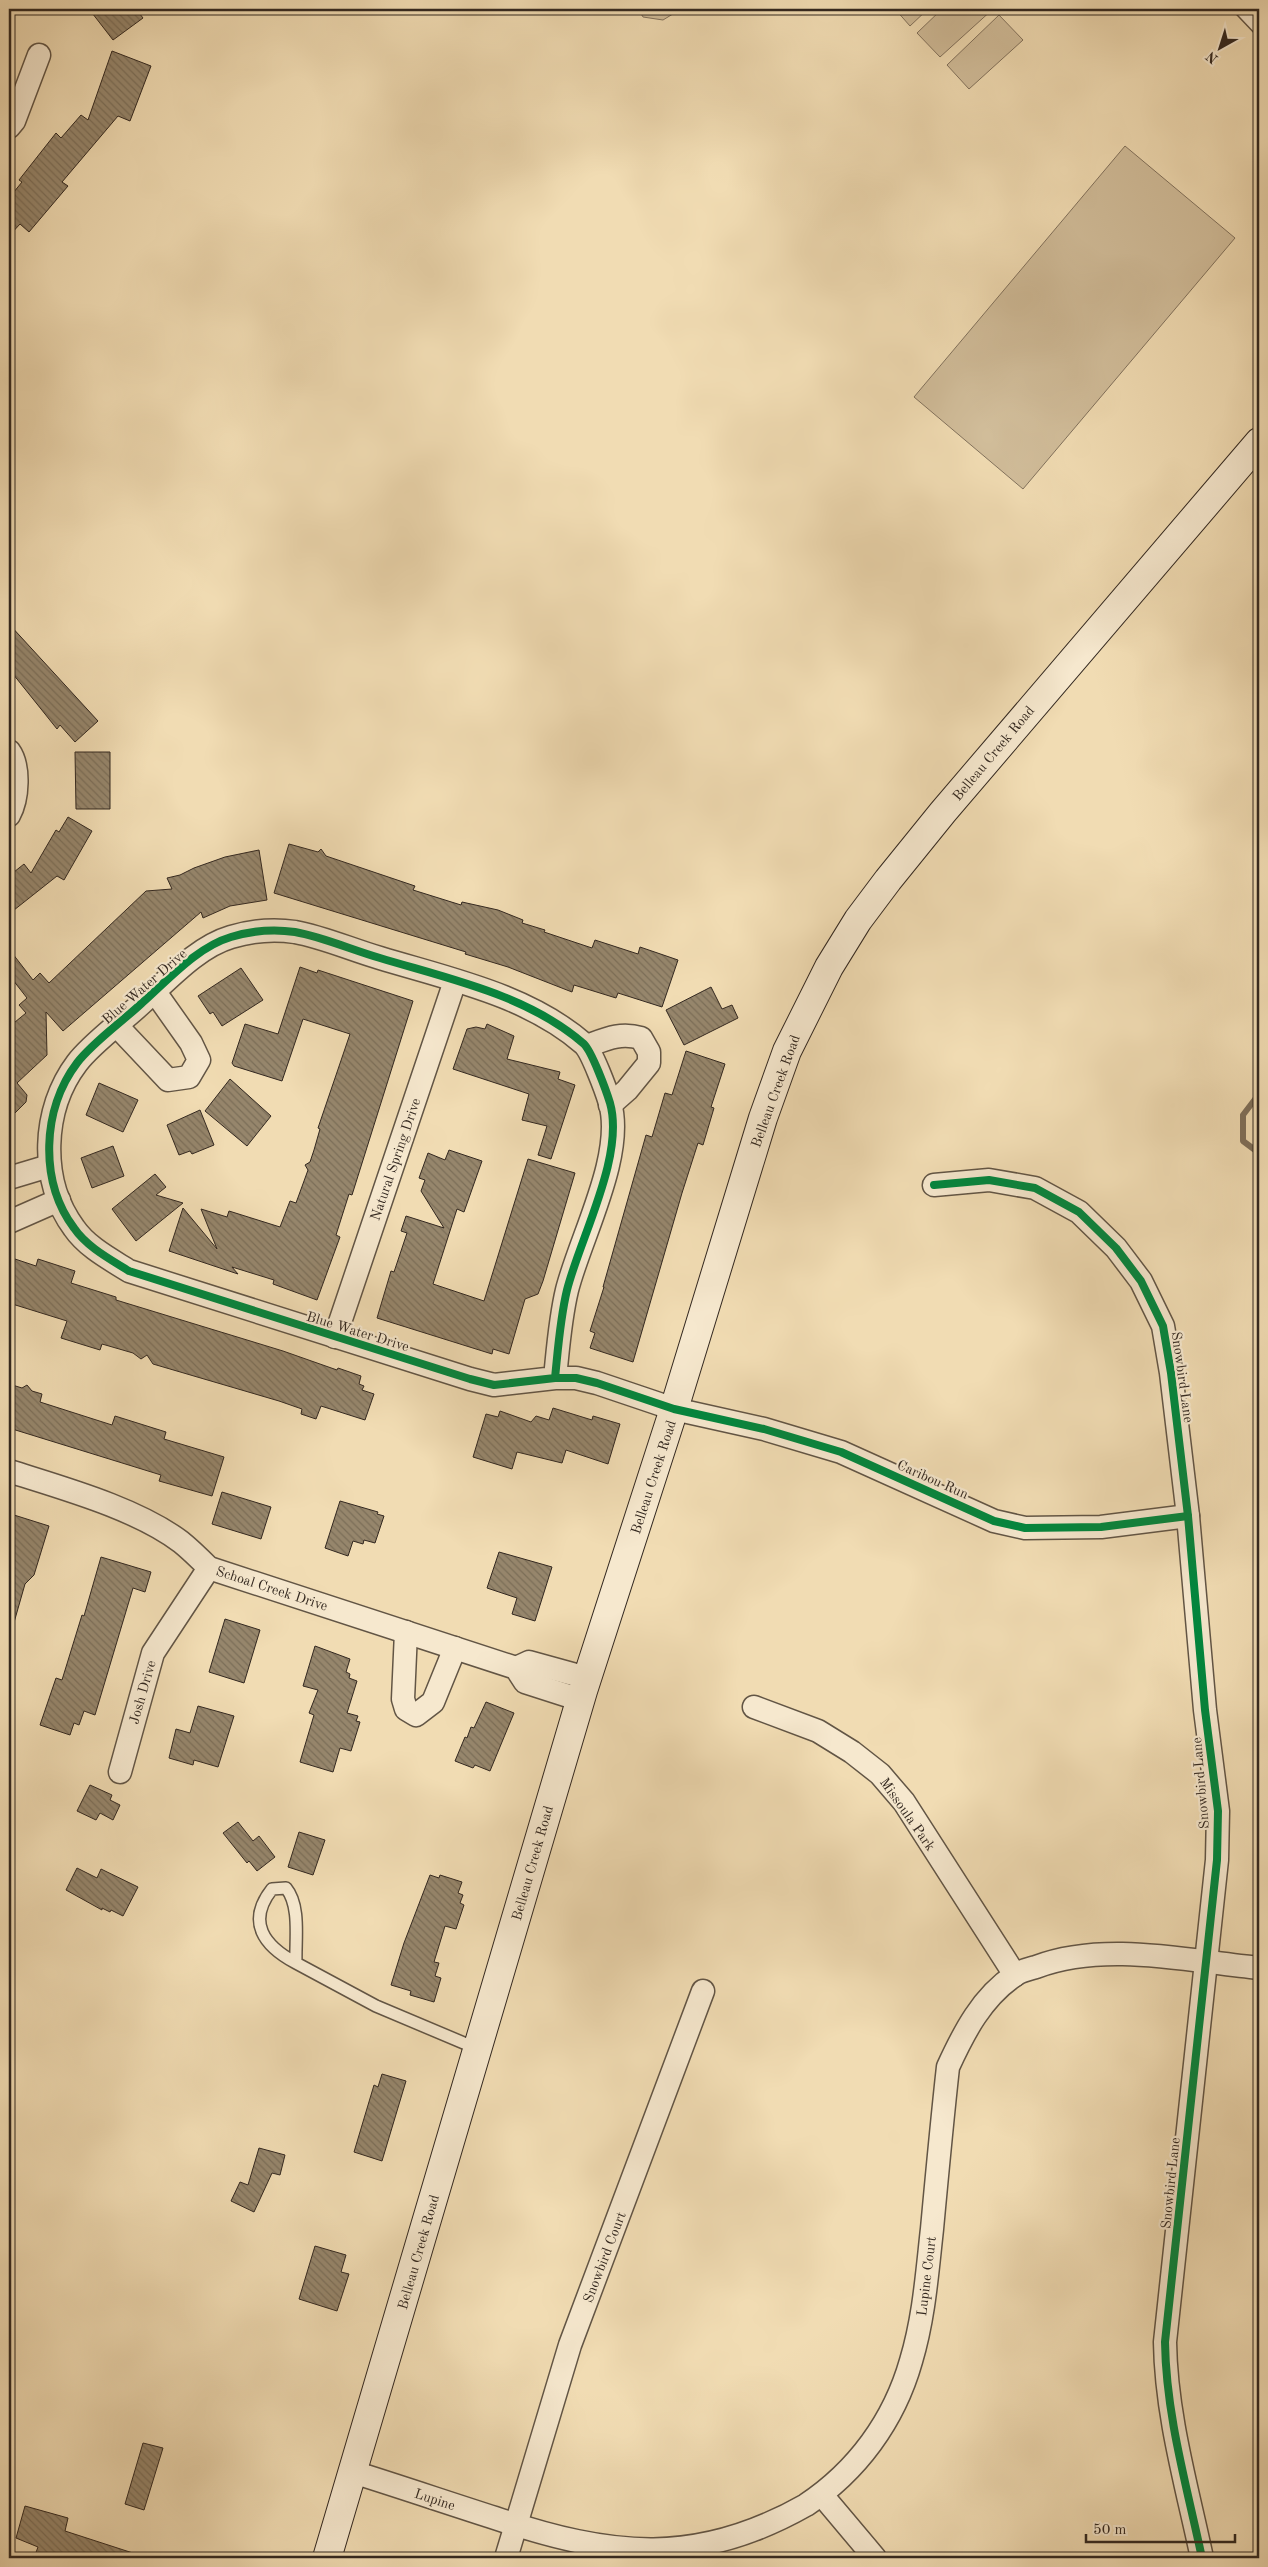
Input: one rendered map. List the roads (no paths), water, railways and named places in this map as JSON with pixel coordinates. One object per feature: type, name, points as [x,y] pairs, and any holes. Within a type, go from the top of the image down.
[{"type":"main road","name":"Belleau Creek Road","points":[[327,2558],[354,2472],[584,1689],[674,1409],[763,1118],[787,1051],[829,967],[858,920],[943,812],[1255,452]]},
{"type":"street","points":[[9,127],[14,121],[40,55]]},
{"type":"street","points":[[9,815],[17,778],[12,755]]},
{"type":"street","name":"Blue Water Drive","points":[[587,1046],[554,1021],[524,1005],[455,981],[295,932],[262,931],[229,937],[204,950],[77,1061],[61,1090],[50,1122],[49,1166],[59,1200],[75,1230],[100,1252],[129,1271],[335,1337],[494,1385],[555,1378],[576,1378],[674,1409]]},
{"type":"street","name":"Natural Spring Drive","points":[[335,1337],[455,981]]},
{"type":"street","name":"Blue Water Drive","points":[[117,1026],[168,1080],[189,1077],[199,1060],[191,1043],[155,992]]},
{"type":"street","points":[[555,1378],[567,1290],[608,1165],[612,1134],[610,1105],[587,1046],[612,1036],[627,1034],[641,1038],[649,1052],[649,1063],[627,1090],[610,1105]]},
{"type":"street","points":[[9,1178],[49,1166]]},
{"type":"street","name":"Snowbird Lane","points":[[934,1186],[989,1180],[1035,1188],[1079,1212],[1116,1248],[1141,1281],[1163,1326],[1172,1373],[1188,1516],[1205,1710],[1218,1811],[1217,1860],[1165,2342],[1165,2376],[1202,2558]]},
{"type":"street","points":[[9,1222],[59,1200]]},
{"type":"street","name":"Caribou Run","points":[[674,1409],[764,1429],[841,1452],[994,1521],[1025,1528],[1101,1527],[1188,1516]]},
{"type":"street","name":"Schoal Creek Drive","points":[[9,1471],[91,1497],[146,1522],[180,1541],[210,1568],[516,1668],[525,1682],[584,1689]]},
{"type":"street","name":"Josh Drive","points":[[120,1772],[153,1653],[210,1568]]},
{"type":"street","points":[[406,1632],[403,1699],[406,1709],[416,1715],[433,1702],[455,1648]]},
{"type":"street","name":"Missoula Park","points":[[754,1707],[818,1731],[880,1774],[904,1802],[1015,1974]]},
{"type":"street","name":"Lupine Court","points":[[516,2526],[582,2546],[639,2554],[694,2552],[740,2540],[783,2520],[822,2495],[859,2460],[888,2419],[911,2363],[924,2311],[948,2066],[963,2033],[982,2004],[1015,1974],[1048,1962],[1086,1954],[1123,1954],[1259,1968]]},
{"type":"street","name":"Snowbird Court","points":[[516,2526],[570,2345],[703,1991]]},
{"type":"street","name":"Lupine","points":[[354,2472],[516,2526]]},
{"type":"street","points":[[822,2495],[876,2558]]},
{"type":"street","points":[[506,2558],[516,2526]]},
{"type":"lane","points":[[1240,9],[1259,30]]},
{"type":"lane","points":[[296,1964],[292,1895],[286,1888],[272,1889],[266,1897],[259,1922],[264,1937],[274,1950],[296,1964],[376,2006],[478,2049]]},
{"type":"waterway","points":[[1259,1094],[1243,1115],[1243,1141],[1259,1153]]}]
